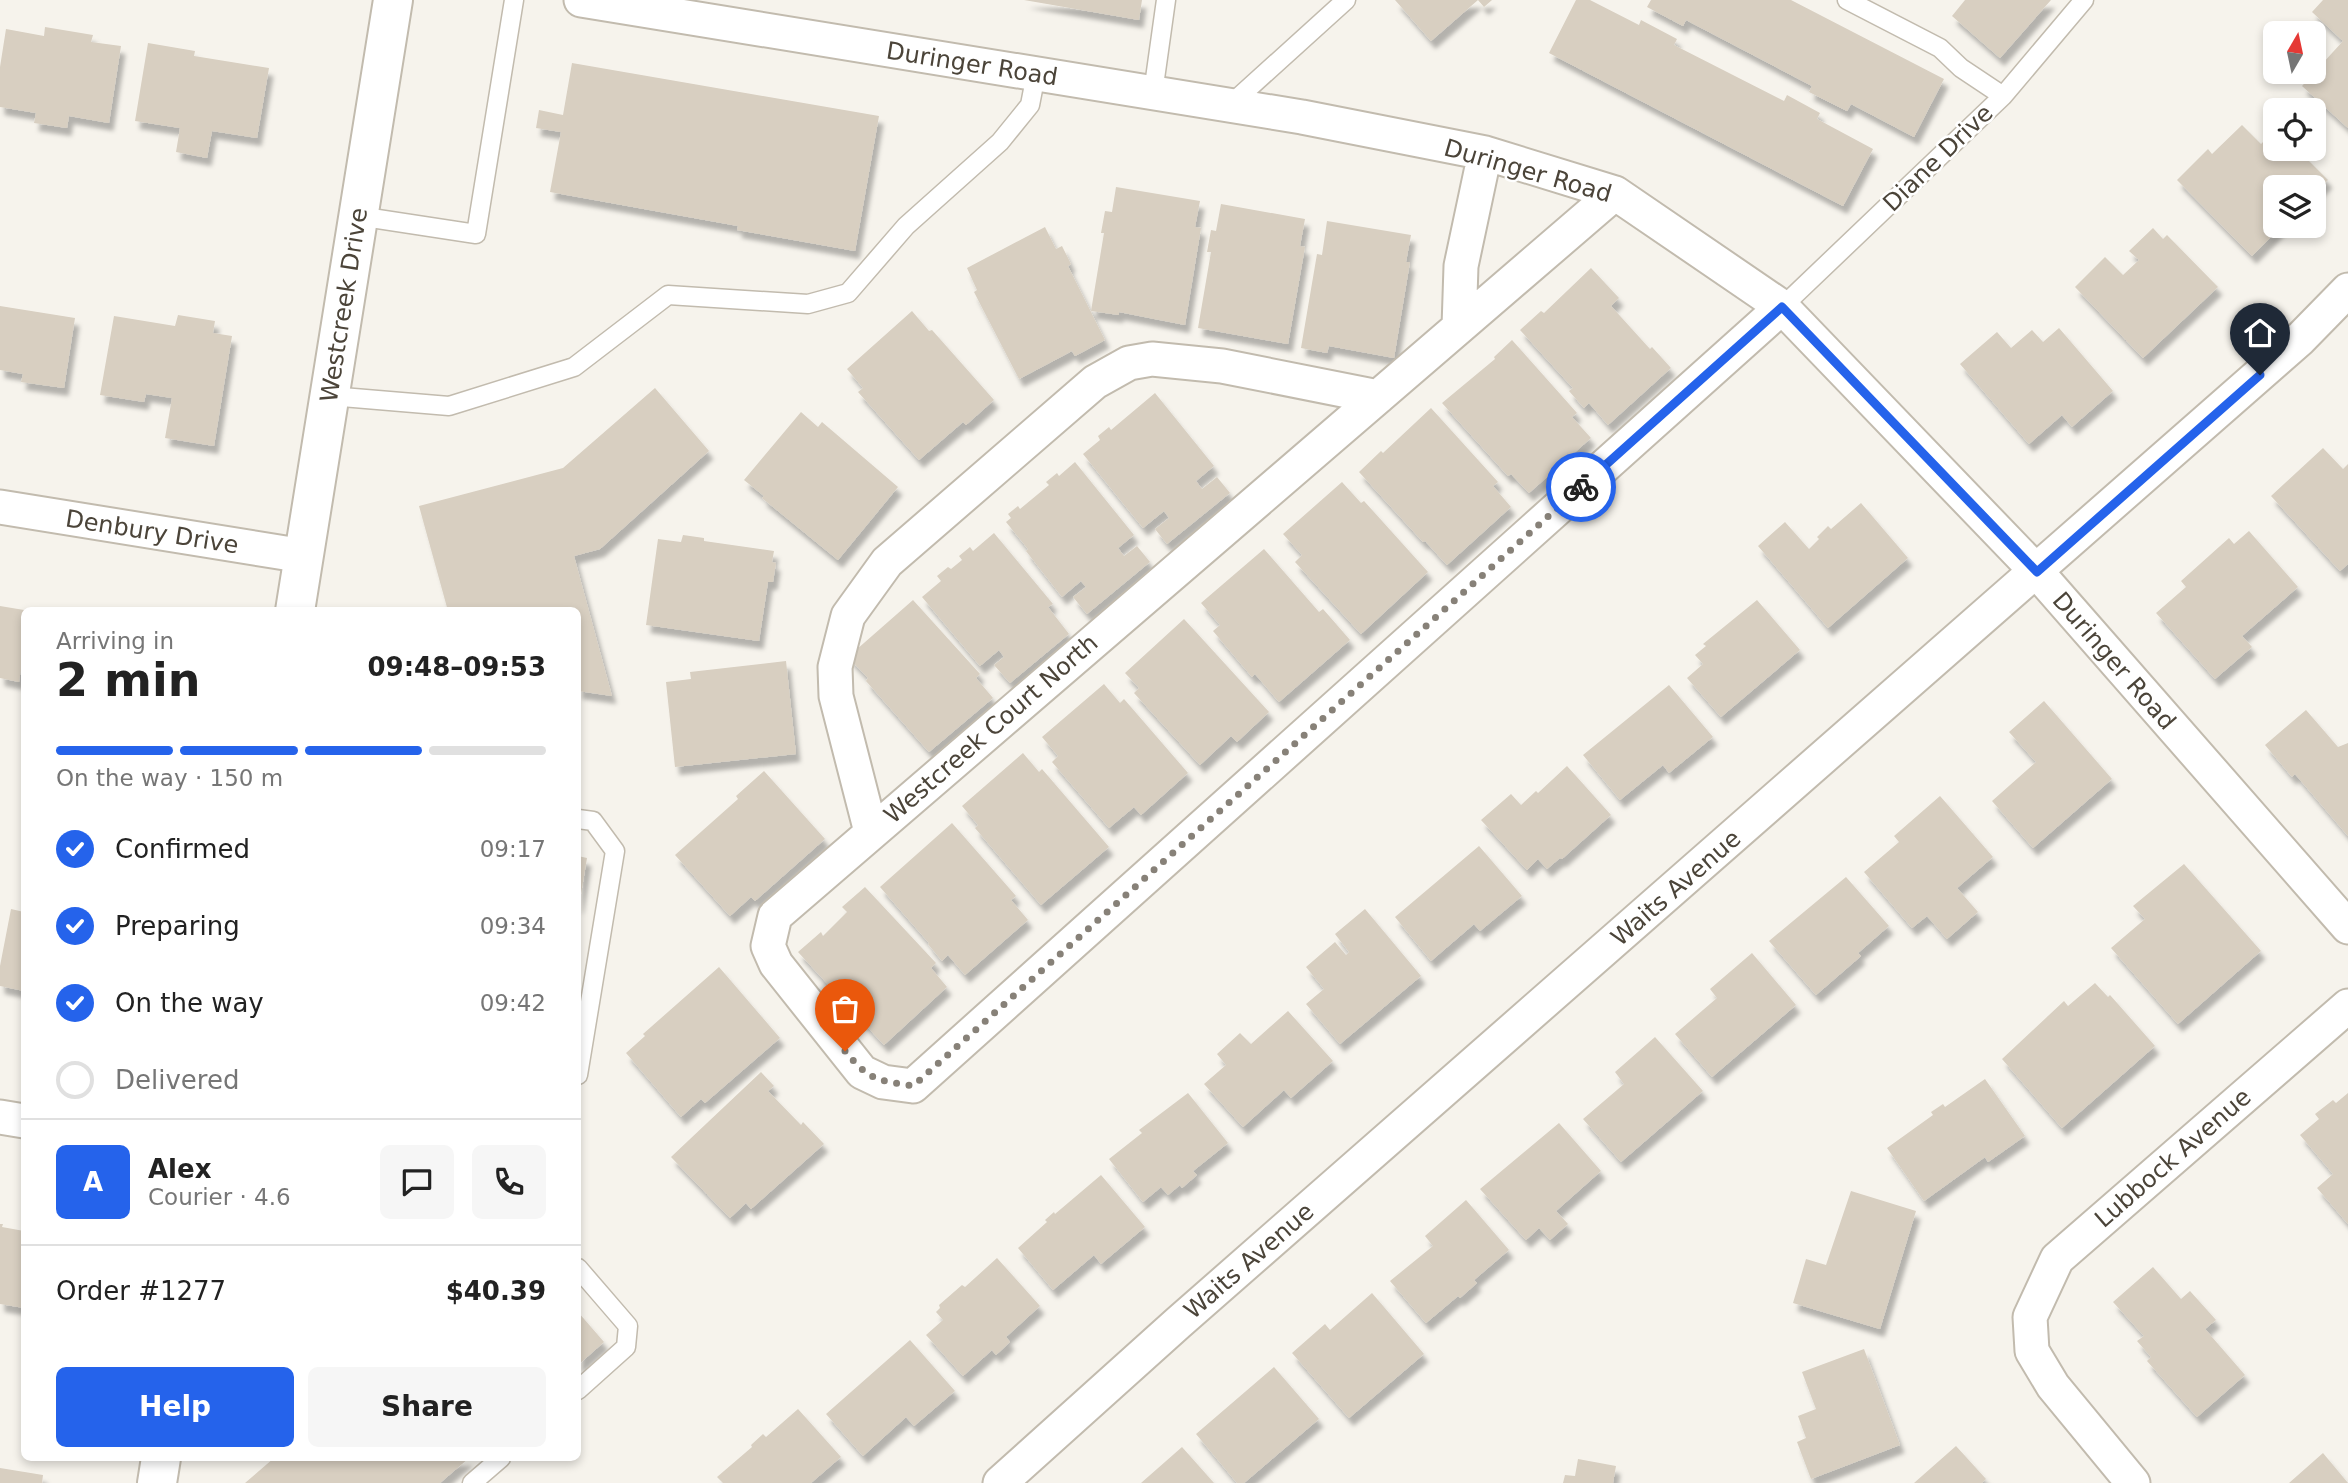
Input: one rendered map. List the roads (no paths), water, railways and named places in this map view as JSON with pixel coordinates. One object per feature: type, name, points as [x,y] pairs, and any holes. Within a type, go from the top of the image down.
[{"type":"street","name":"Westcreek Drive","points":[[296,607],[393,0]]},
{"type":"street","name":"Duringer Road","points":[[582,0],[1230,105],[1485,153],[1615,193],[1782,307],[2037,572],[2348,927]]},
{"type":"street","points":[[1459,327],[1461,266],[1485,153]]},
{"type":"street","name":"Westcreek Court North","points":[[1378,397],[1222,366],[1152,359],[1129,363],[1095,382],[887,562],[848,616],[835,667],[836,696],[870,832],[1378,397],[1615,193]]},
{"type":"street","name":"Waits Avenue","points":[[1000,1483],[1178,1323],[2300,340],[2348,290]]},
{"type":"street","points":[[870,832],[775,916],[768,946],[776,964],[862,1072],[883,1082],[913,1086],[1782,307]]},
{"type":"street","name":"Denbury Drive","points":[[0,507],[304,556]]},
{"type":"street","name":"Lubbock Avenue","points":[[2133,1483],[2053,1386],[2032,1351],[2030,1317],[2057,1259],[2348,1006]]},
{"type":"street","points":[[0,1117],[21,1120]]},
{"type":"street","points":[[157,1483],[161,1461]]},
{"type":"lane","points":[[358,216],[476,234],[513,0]]},
{"type":"lane","points":[[1153,93],[1166,0]]},
{"type":"lane","points":[[1230,105],[1346,0]]},
{"type":"lane","points":[[1847,0],[1940,48],[1961,68],[2003,96]]},
{"type":"lane","name":"Diane Drive","points":[[1782,307],[2003,96],[2084,0]]},
{"type":"lane","points":[[330,396],[449,406],[574,367],[668,295],[808,303],[848,293],[906,226],[1000,142],[1030,105],[1036,74]]},
{"type":"lane","points":[[581,819],[593,821],[615,851],[581,1057]]},
{"type":"lane","points":[[581,1271],[628,1325],[626,1347],[581,1387]]},
{"type":"lane","points":[[472,1483],[498,1461]]}]
